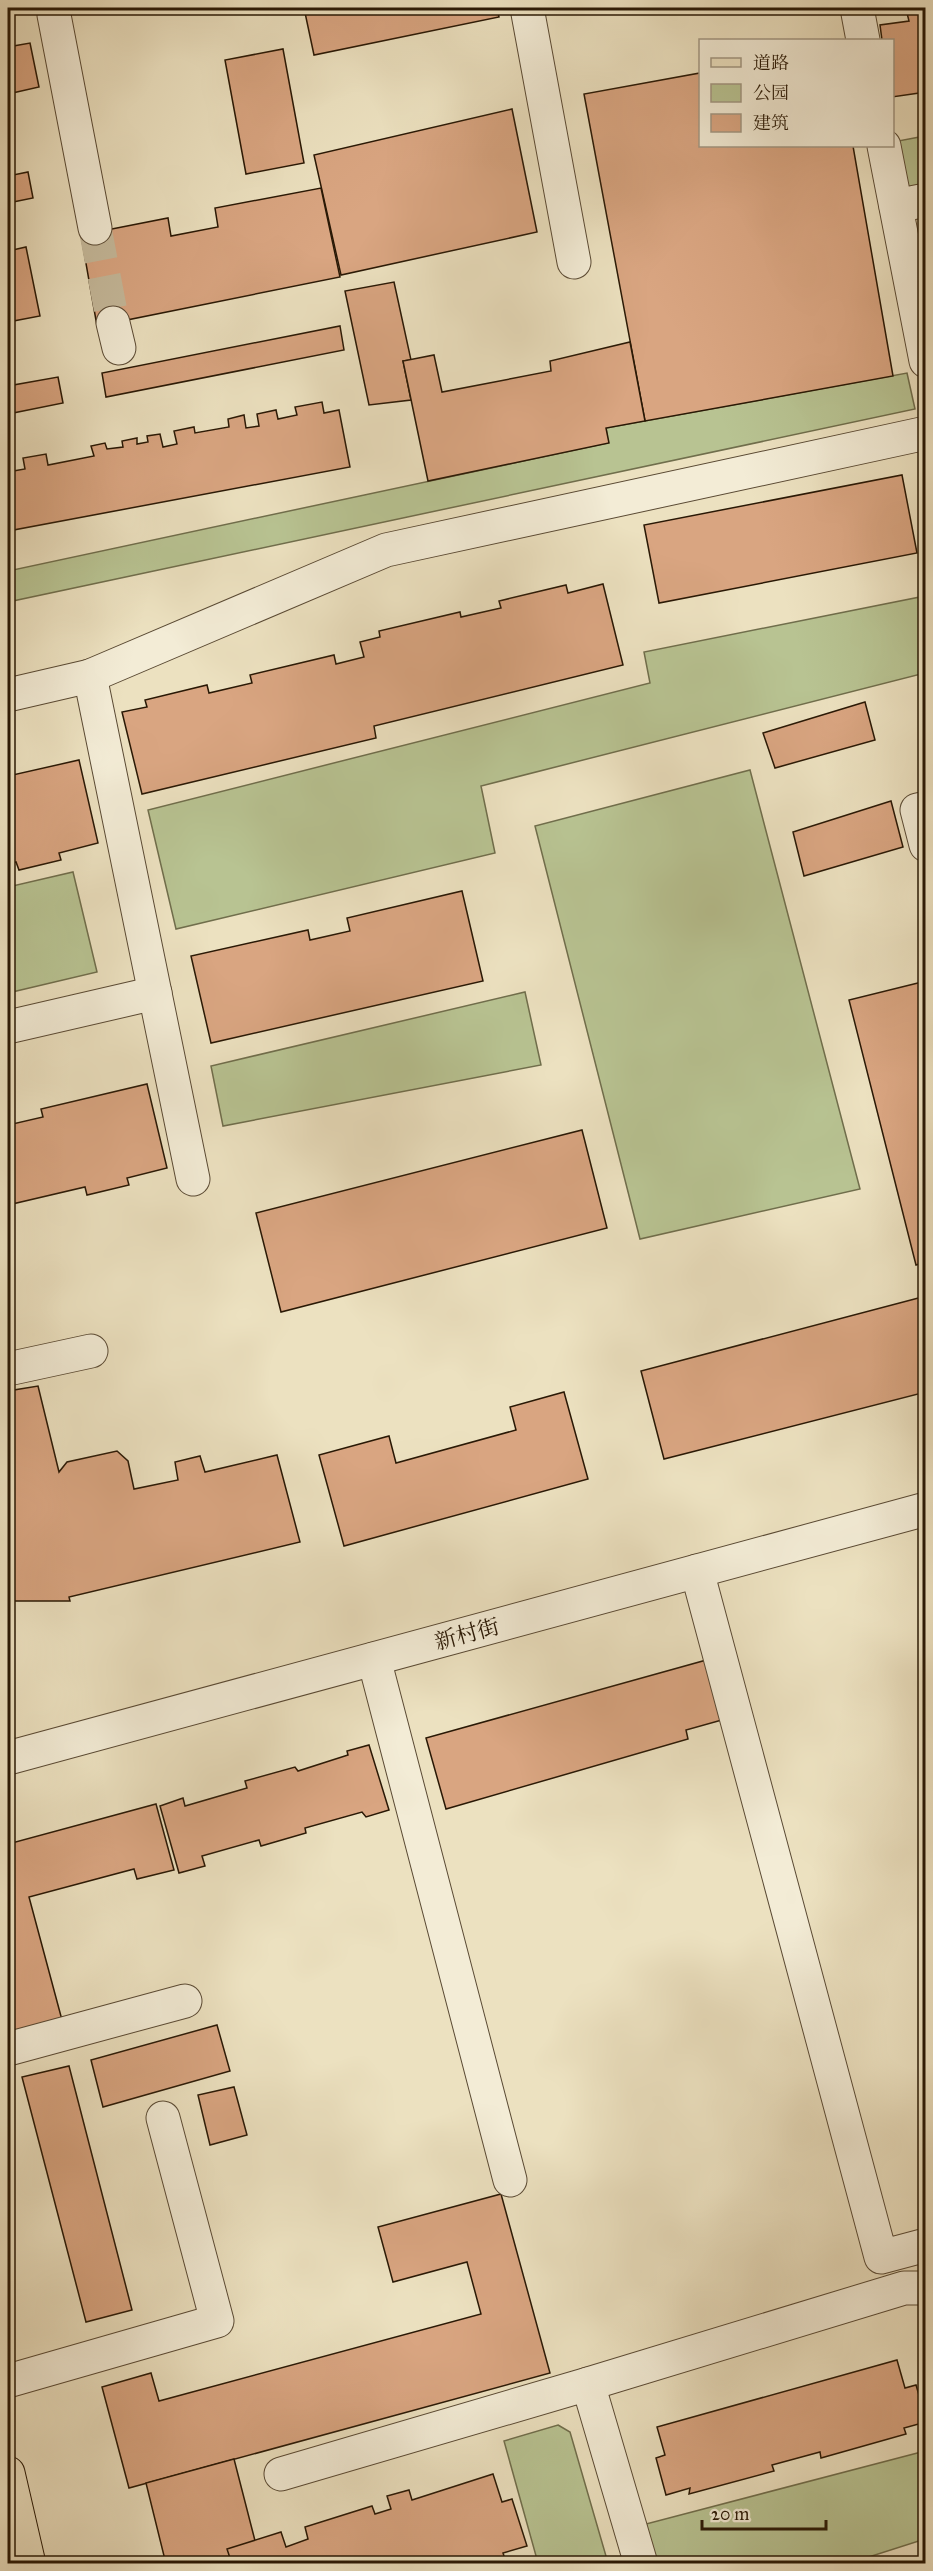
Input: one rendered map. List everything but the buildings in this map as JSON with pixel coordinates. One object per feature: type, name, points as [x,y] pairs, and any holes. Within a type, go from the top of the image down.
[{"type":"main road","points":[[8,2473],[29,2564]]},
{"type":"street","points":[[527,8],[574,262]]},
{"type":"street","points":[[857,8],[863,39]]},
{"type":"street","points":[[54,15],[95,228]]},
{"type":"street","points":[[884,147],[911,203],[926,361]]},
{"type":"street","points":[[8,695],[90,676],[386,550],[926,434]]},
{"type":"street","points":[[90,676],[193,1179]]},
{"type":"street","points":[[926,808],[917,810],[926,845]]},
{"type":"street","points":[[8,1027],[155,993]]},
{"type":"street","points":[[8,1369],[92,1351]]},
{"type":"street","name":"新村街","points":[[8,1758],[926,1509]]},
{"type":"street","points":[[697,1571],[881,2257],[926,2245]]},
{"type":"street","points":[[374,1659],[510,2180]]},
{"type":"street","points":[[8,2049],[184,2001]]},
{"type":"street","points":[[8,2381],[217,2322],[163,2118]]},
{"type":"street","points":[[281,2474],[904,2288],[926,2288]]},
{"type":"street","points":[[588,2384],[641,2564]]},
{"type":"green space","points":[[925,136],[925,185],[907,188],[898,141]]},
{"type":"green space","points":[[907,373],[915,409],[8,602],[8,571],[608,443],[606,428]]},
{"type":"green space","points":[[925,596],[925,673],[481,786],[495,853],[176,929],[148,810],[650,683],[644,652]]},
{"type":"green space","points":[[750,770],[860,1189],[640,1239],[535,826]]},
{"type":"green space","points":[[73,872],[97,972],[8,993],[8,887]]},
{"type":"green space","points":[[525,992],[541,1065],[223,1126],[211,1066]]},
{"type":"green space","points":[[558,2425],[570,2432],[608,2563],[538,2563],[504,2441]]},
{"type":"green space","points":[[925,2451],[925,2539],[850,2563],[656,2563],[646,2524]]},
{"type":"tunnel","points":[[95,228],[113,323]]}]
